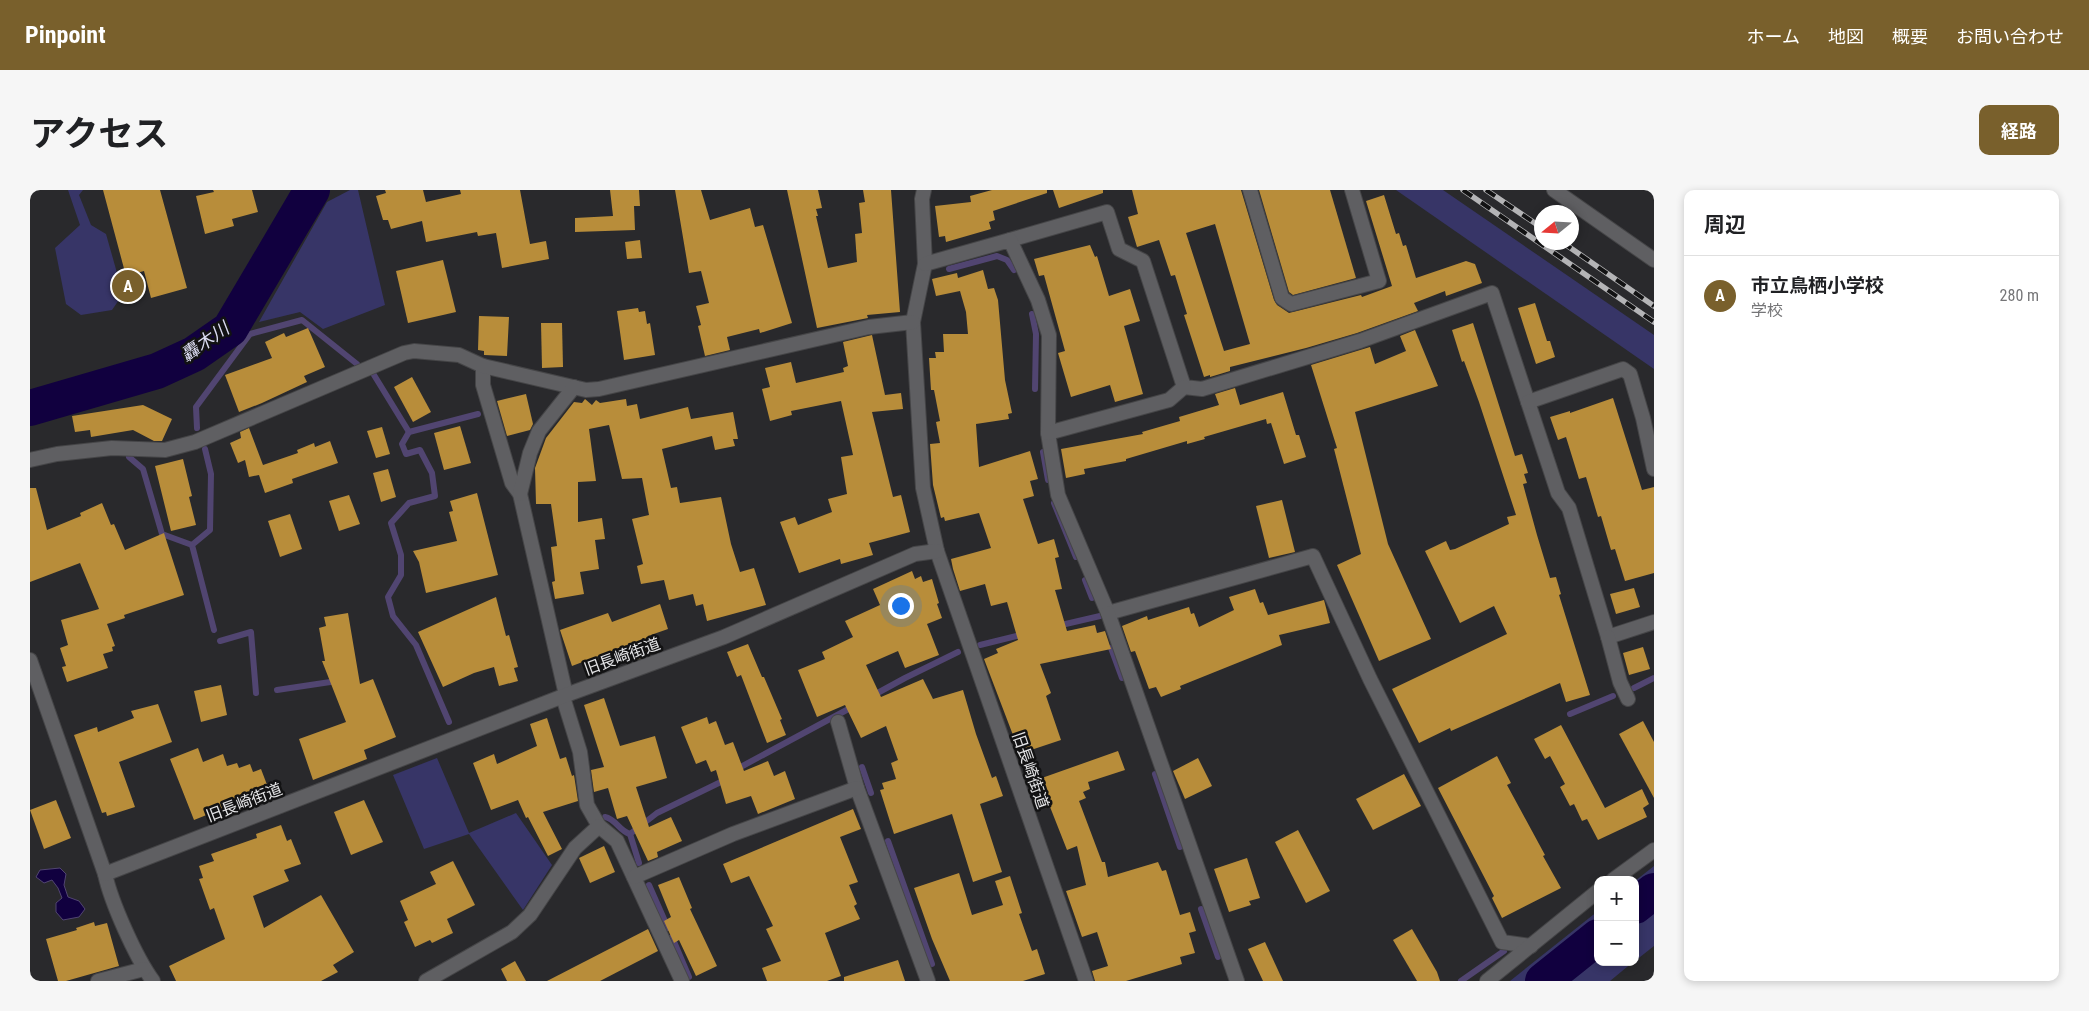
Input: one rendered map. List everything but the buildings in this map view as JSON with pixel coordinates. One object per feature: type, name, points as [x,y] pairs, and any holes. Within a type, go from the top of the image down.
[{"type":"street","points":[[924,190],[922,199],[926,264],[913,322],[923,488],[937,551]]},
{"type":"street","points":[[1250,190],[1282,298],[1291,304],[1379,281],[1352,190]]},
{"type":"street","points":[[1554,190],[1654,260]]},
{"type":"street","points":[[926,264],[1107,212],[1119,249],[1143,260],[1184,387]]},
{"type":"street","points":[[1010,240],[1038,300],[1049,335],[1048,433],[1058,495],[1108,614],[1237,981]]},
{"type":"street","points":[[1048,433],[1169,400],[1184,387],[1202,389],[1360,340],[1492,293],[1558,493],[1569,508],[1620,682],[1628,699]]},
{"type":"street","points":[[30,460],[57,454],[112,448],[165,450],[195,442],[404,353],[414,351],[459,355],[483,366],[586,390],[599,389],[869,327],[913,322]]},
{"type":"street","points":[[483,366],[483,385],[512,483],[520,494],[564,696],[580,752],[587,805],[599,826],[618,841],[682,981]]},
{"type":"street","points":[[1528,402],[1622,369],[1630,374],[1643,418],[1654,468]]},
{"type":"street","points":[[520,494],[530,453],[539,431],[574,387]]},
{"type":"street","name":"旧長崎街道","points":[[105,874],[564,696],[724,637],[915,554],[937,551],[1086,981]]},
{"type":"street","points":[[1108,614],[1313,556],[1370,679],[1502,942],[1531,946]]},
{"type":"street","points":[[1608,637],[1654,622]]},
{"type":"street","points":[[30,660],[105,874],[108,889],[144,969],[153,981]]},
{"type":"street","points":[[838,722],[857,788],[928,981]]},
{"type":"street","points":[[634,877],[733,834],[857,788]]},
{"type":"street","points":[[426,981],[512,932],[530,915],[575,848],[599,826]]},
{"type":"street","points":[[1618,876],[1654,850]]},
{"type":"street","points":[[1487,981],[1594,894]]},
{"type":"street","points":[[98,981],[144,969]]},
{"type":"shaded area","points":[[68,190],[83,190],[79,195],[91,225],[106,234],[123,294],[112,310],[81,315],[66,304],[55,248],[80,225]]},
{"type":"shaded area","points":[[350,190],[358,190],[385,305],[323,329],[300,312],[259,322],[327,202]]},
{"type":"shaded area","points":[[1396,190],[1443,190],[1654,335],[1654,369]]},
{"type":"shaded area","points":[[437,758],[469,833],[516,813],[552,865],[523,910],[469,834],[424,849],[393,775]]},
{"type":"shaded area","points":[[1654,866],[1654,876],[1639,889],[1639,878]]},
{"type":"shaded area","points":[[60,868],[66,874],[64,885],[68,897],[79,901],[85,909],[79,917],[63,920],[56,912],[56,903],[62,898],[58,888],[52,880],[44,883],[36,877],[40,870]]},
{"type":"shaded area","points":[[1654,906],[1654,946],[1639,958],[1639,921],[1639,918]]},
{"type":"shaded area","points":[[1594,914],[1594,925],[1526,981],[1510,981]]},
{"type":"shaded area","points":[[1594,954],[1594,966],[1628,966],[1610,981],[1561,981]]},
{"type":"waterway","name":"轟木川","points":[[30,408],[157,371],[194,354],[230,329],[312,190]]},
{"type":"waterway","points":[[949,269],[997,256],[1007,260],[1014,270]]},
{"type":"waterway","points":[[1032,314],[1036,334],[1035,389]]},
{"type":"waterway","points":[[197,428],[196,407],[250,334],[302,320],[357,364]]},
{"type":"waterway","points":[[374,375],[409,432],[478,414]]},
{"type":"waterway","points":[[409,432],[402,444],[406,454],[420,450],[432,473],[435,496],[409,503],[391,523],[401,555],[401,575],[388,597],[393,616],[416,645],[449,722]]},
{"type":"waterway","points":[[205,449],[211,474],[210,530],[192,545],[214,630]]},
{"type":"waterway","points":[[1043,452],[1048,480]]},
{"type":"waterway","points":[[129,457],[143,469],[162,534],[192,545]]},
{"type":"waterway","points":[[1054,503],[1076,557]]},
{"type":"waterway","points":[[1085,580],[1092,598]]},
{"type":"waterway","points":[[1057,626],[1100,616]]},
{"type":"waterway","points":[[220,641],[251,632],[256,693]]},
{"type":"waterway","points":[[980,645],[1025,634]]},
{"type":"waterway","points":[[1111,648],[1122,678]]},
{"type":"waterway","points":[[872,696],[958,652]]},
{"type":"waterway","points":[[1634,688],[1654,678]]},
{"type":"waterway","points":[[277,690],[337,681]]},
{"type":"waterway","points":[[1570,714],[1613,696]]},
{"type":"waterway","points":[[735,770],[854,706]]},
{"type":"waterway","points":[[862,767],[871,793]]},
{"type":"waterway","points":[[1155,774],[1180,847]]},
{"type":"waterway","points":[[605,817],[630,834],[657,813],[727,779]]},
{"type":"waterway","points":[[630,834],[639,863]]},
{"type":"waterway","points":[[888,841],[932,964]]},
{"type":"waterway","points":[[649,885],[668,928]]},
{"type":"waterway","points":[[1639,903],[1654,891]]},
{"type":"waterway","points":[[1201,909],[1218,957]]},
{"type":"waterway","points":[[672,937],[689,977]]},
{"type":"waterway","points":[[1543,981],[1594,940]]},
{"type":"waterway","points":[[1461,981],[1504,951]]},
{"type":"railway","points":[[1463,190],[1654,322]]},
{"type":"railway","points":[[1486,190],[1534,223]]},
{"type":"railway","points":[[1574,250],[1654,306]]},
{"type":"place","name":"市立鳥栖小学校","points":[[128,286]]}]
